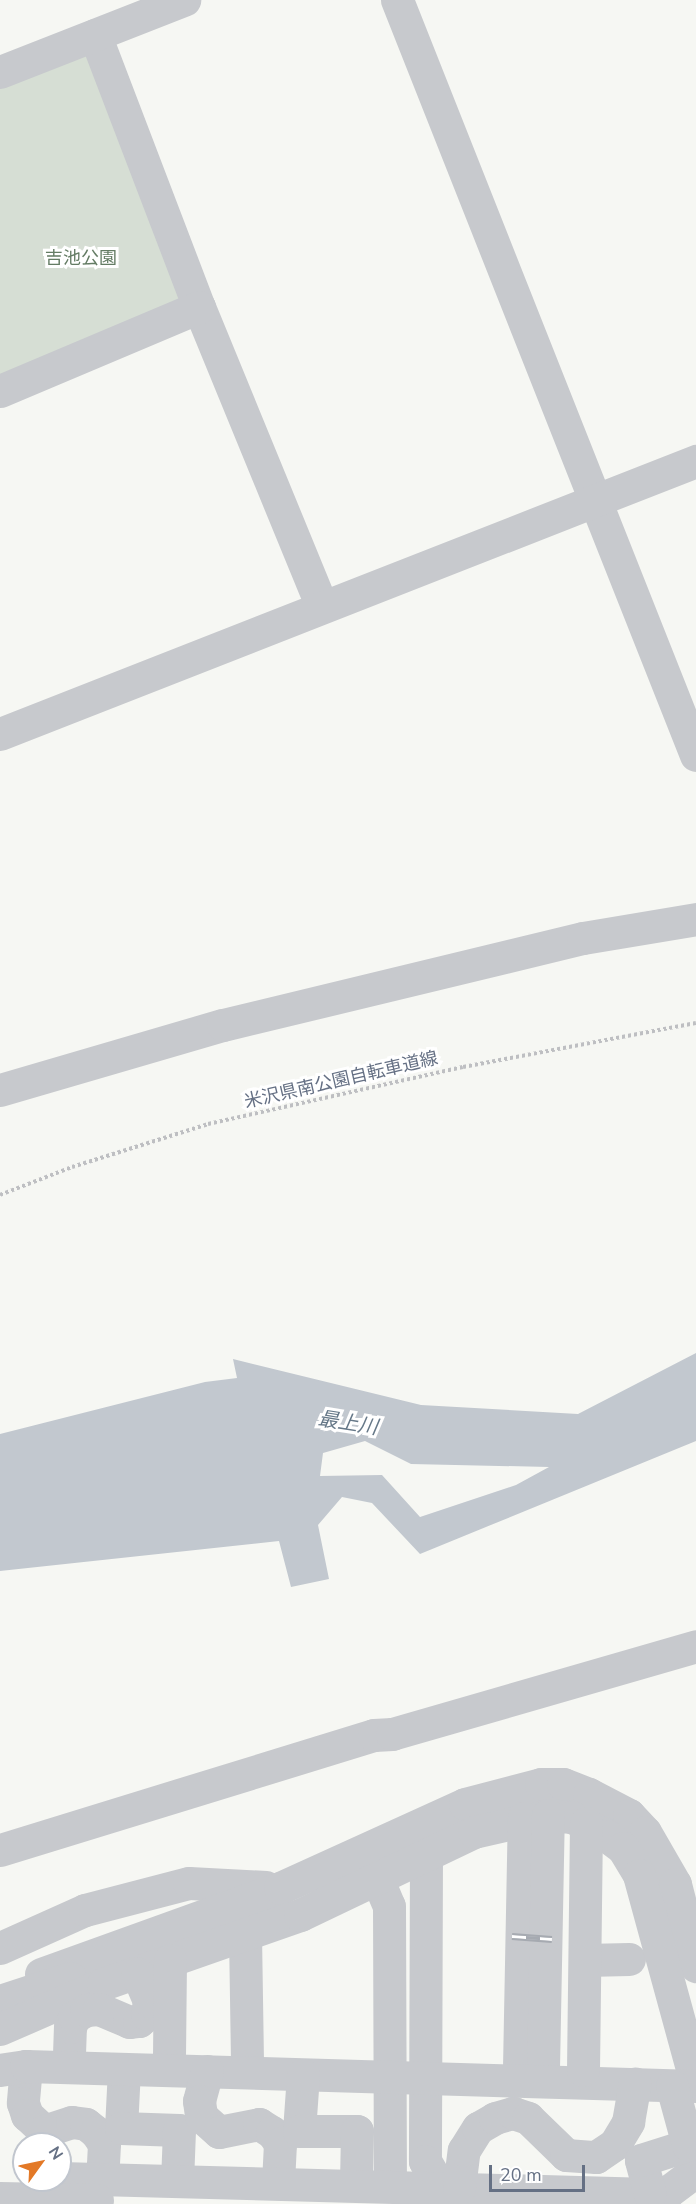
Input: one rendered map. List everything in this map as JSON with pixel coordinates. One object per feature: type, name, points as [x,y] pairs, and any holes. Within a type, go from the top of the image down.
[{"type":"street","points":[[0,72],[184,0]]},
{"type":"street","points":[[397,0],[595,500],[692,736]]},
{"type":"street","points":[[96,35],[199,307],[322,607]]},
{"type":"street","points":[[0,391],[199,307]]},
{"type":"street","points":[[0,734],[696,461]]},
{"type":"street","points":[[0,1090],[235,1022],[583,938],[696,919]]},
{"type":"street","points":[[0,1850],[374,1735],[392,1734],[696,1646]]},
{"type":"street","points":[[0,1989],[280,1888],[465,1804],[541,1784],[563,1784],[629,1815],[657,1846],[675,1884],[696,1966]]},
{"type":"street","points":[[0,2001],[290,1902],[468,1817],[536,1798],[558,1797],[620,1822],[648,1852],[665,1887],[688,2021],[674,2081],[687,2145],[641,2160],[664,2199]]},
{"type":"street","points":[[531,2068],[536,1816]]},
{"type":"street","points":[[0,2029],[170,1960],[300,1915],[474,1832],[536,1816],[586,1823],[623,1848],[639,1875],[688,2021]]},
{"type":"street","points":[[583,2070],[586,1823]]},
{"type":"street","points":[[399,2186],[406,2072],[402,1866]]},
{"type":"street","points":[[402,1866],[389,1906],[406,2072],[425,2161],[450,2187]]},
{"type":"street","points":[[0,1948],[85,1910],[189,1883],[280,1888]]},
{"type":"street","points":[[245,1934],[235,1985],[247,2058]]},
{"type":"street","points":[[585,1960],[629,1959]]},
{"type":"street","points":[[169,2056],[183,2013],[170,1960]]},
{"type":"street","points":[[69,2054],[70,2027],[74,2017],[86,2010],[99,2009],[129,2022],[138,2021],[147,2014],[149,2001],[136,1973]]},
{"type":"street","points":[[0,2045],[24,2052],[247,2058],[406,2072]]},
{"type":"street","points":[[5,2067],[22,2059],[674,2081]]},
{"type":"street","points":[[5,2067],[303,2075],[531,2068],[583,2070],[674,2081]]},
{"type":"street","points":[[5,2067],[27,2115],[44,2131],[72,2122],[86,2124],[96,2132],[104,2144],[102,2179]]},
{"type":"street","points":[[124,2069],[121,2128],[178,2130],[177,2181]]},
{"type":"street","points":[[207,2071],[199,2101],[201,2116],[219,2132],[259,2124],[272,2132],[280,2143],[278,2183]]},
{"type":"street","points":[[303,2075],[299,2130],[357,2131],[348,2195]]},
{"type":"street","points":[[450,2187],[464,2150],[478,2128],[495,2118],[513,2113],[528,2118],[566,2155],[596,2157],[615,2144],[628,2122],[674,2081]]},
{"type":"street","points":[[664,2199],[669,2191],[696,2171]]},
{"type":"street","points":[[72,2178],[278,2183],[348,2195]]},
{"type":"street","points":[[0,2198],[348,2195],[399,2186],[664,2199],[696,2194]]},
{"type":"path","name":"米沢県南公園自転車道線","points":[[0,1195],[72,1167],[208,1124],[474,1065],[696,1023]]},
{"type":"green space","name":"吉池公園","points":[[88,50],[187,305],[0,380],[0,84]]},
{"type":"water","name":"最上川","points":[[696,1353],[696,1441],[420,1554],[372,1503],[342,1497],[318,1525],[329,1579],[291,1587],[279,1541],[0,1571],[0,1434],[205,1382],[237,1378],[233,1359],[421,1405],[578,1414]],"holes":[[[365,1441],[411,1464],[549,1467],[516,1485],[420,1517],[382,1475],[320,1476],[323,1453]]]},
{"type":"railway","points":[[512,1936],[552,1939]]}]
